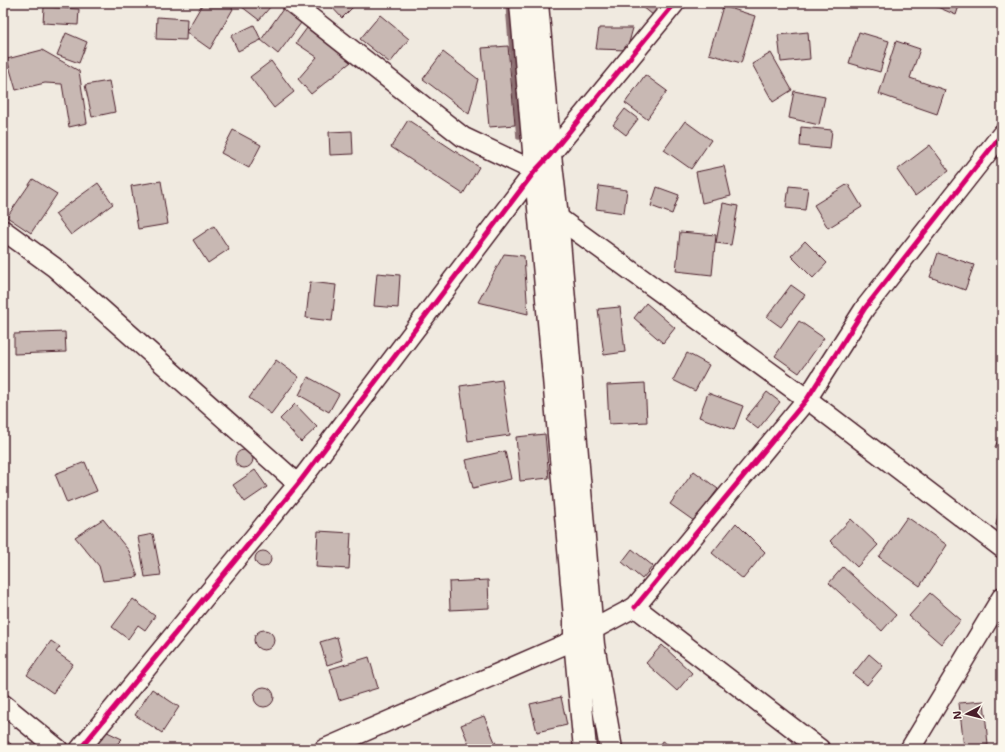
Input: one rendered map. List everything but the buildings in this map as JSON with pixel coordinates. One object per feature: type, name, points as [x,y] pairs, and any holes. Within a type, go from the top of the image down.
[{"type":"highway","points":[[521,3],[575,617],[584,635],[593,645],[611,749]]},
{"type":"highway","points":[[537,3],[550,155],[557,217],[584,635],[585,749]]},
{"type":"street","points":[[292,3],[463,137],[535,171]]},
{"type":"street","points":[[80,749],[298,484],[535,171],[550,155],[675,3]]},
{"type":"street","points":[[324,749],[584,635],[635,607],[807,399],[865,308],[1002,134]]},
{"type":"street","points":[[538,202],[807,399],[1002,548]]},
{"type":"street","points":[[3,230],[54,267],[298,484]]},
{"type":"street","points":[[910,749],[1002,597]]},
{"type":"street","points":[[635,607],[820,749]]},
{"type":"street","points":[[3,704],[58,749]]},
{"type":"waterway","points":[[508,3],[519,137]]},
{"type":"cycle path","points":[[80,749],[298,484],[535,171],[550,155],[675,3]]},
{"type":"cycle path","points":[[635,607],[807,399],[865,308],[1002,134]]}]
